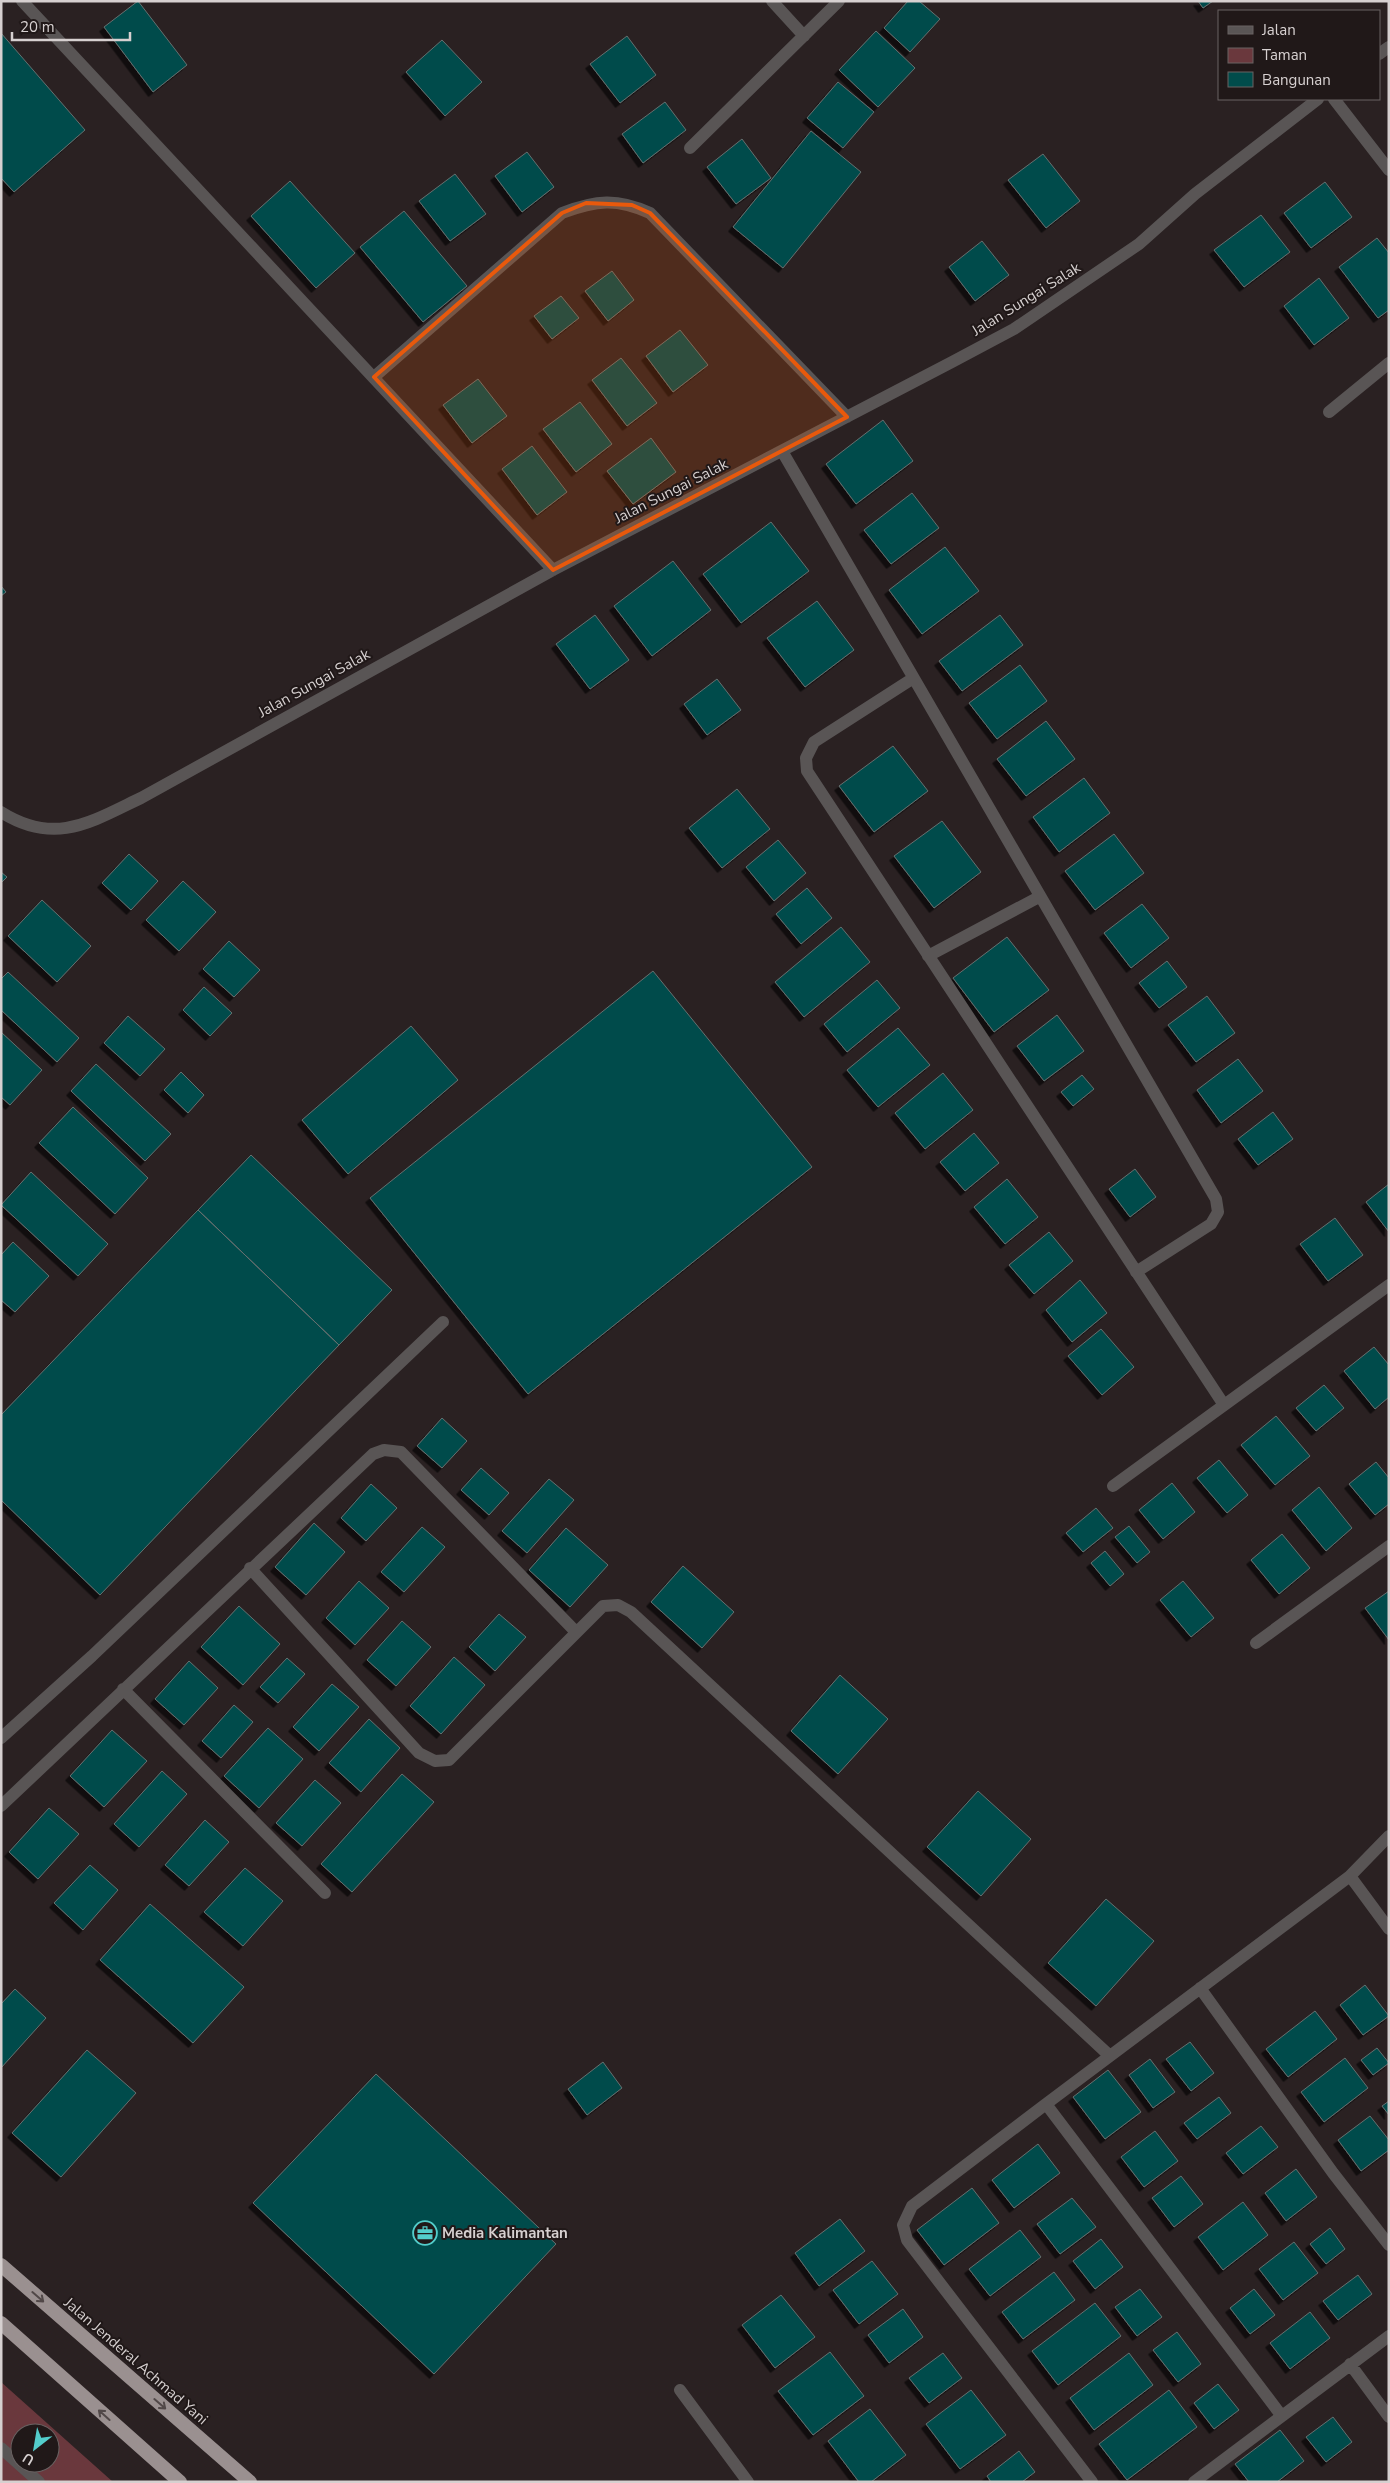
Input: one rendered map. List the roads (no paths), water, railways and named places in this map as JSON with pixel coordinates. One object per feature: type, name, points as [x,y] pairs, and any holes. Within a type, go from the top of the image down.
[{"type":"highway","name":"Jalan Jenderal Achmad Yani","points":[[1,2265],[250,2482]]},
{"type":"highway","points":[[1,2324],[180,2482]]},
{"type":"street","points":[[22,1],[553,570]]},
{"type":"street","points":[[772,1],[804,36]]},
{"type":"street","points":[[690,148],[839,1]]},
{"type":"street","name":"Jalan Sungai Salak","points":[[1,812],[8,817],[46,829],[64,830],[88,824],[141,798],[553,570],[1014,329],[1140,244],[1195,194],[1317,100]]},
{"type":"street","points":[[1335,100],[1389,170]]},
{"type":"street","points":[[374,377],[562,213],[586,203],[609,202],[632,205],[650,213],[847,417]]},
{"type":"street","points":[[1329,412],[1389,363]]},
{"type":"street","points":[[782,451],[1216,1199],[1218,1212],[1211,1224],[1136,1272]]},
{"type":"street","points":[[912,678],[814,742],[806,758],[807,771],[1224,1406]]},
{"type":"street","points":[[928,956],[1039,896]]},
{"type":"street","points":[[1113,1486],[1389,1285]]},
{"type":"street","points":[[1,1738],[92,1656],[443,1322]]},
{"type":"street","points":[[1,1806],[250,1568],[373,1454],[384,1450],[401,1452],[576,1632]]},
{"type":"street","points":[[1256,1643],[1389,1546]]},
{"type":"street","points":[[250,1568],[419,1753],[435,1760],[449,1760],[603,1606],[618,1605],[631,1612],[1110,2056]]},
{"type":"street","points":[[123,1688],[325,1893]]},
{"type":"street","points":[[1092,2482],[907,2240],[903,2225],[912,2206],[1350,1876],[1389,1836]]},
{"type":"street","points":[[1350,1876],[1389,1929]]},
{"type":"street","points":[[1200,1988],[1333,2173],[1389,2245]]},
{"type":"street","points":[[1046,2104],[1282,2415]]},
{"type":"street","points":[[1197,2481],[1389,2336]]},
{"type":"street","points":[[1350,2364],[1389,2417]]},
{"type":"street","points":[[680,2390],[748,2482]]},
{"type":"street","points":[[1,2448],[39,2482]]},
{"type":"place","name":"Media Kalimantan","points":[[425,2233]]}]
